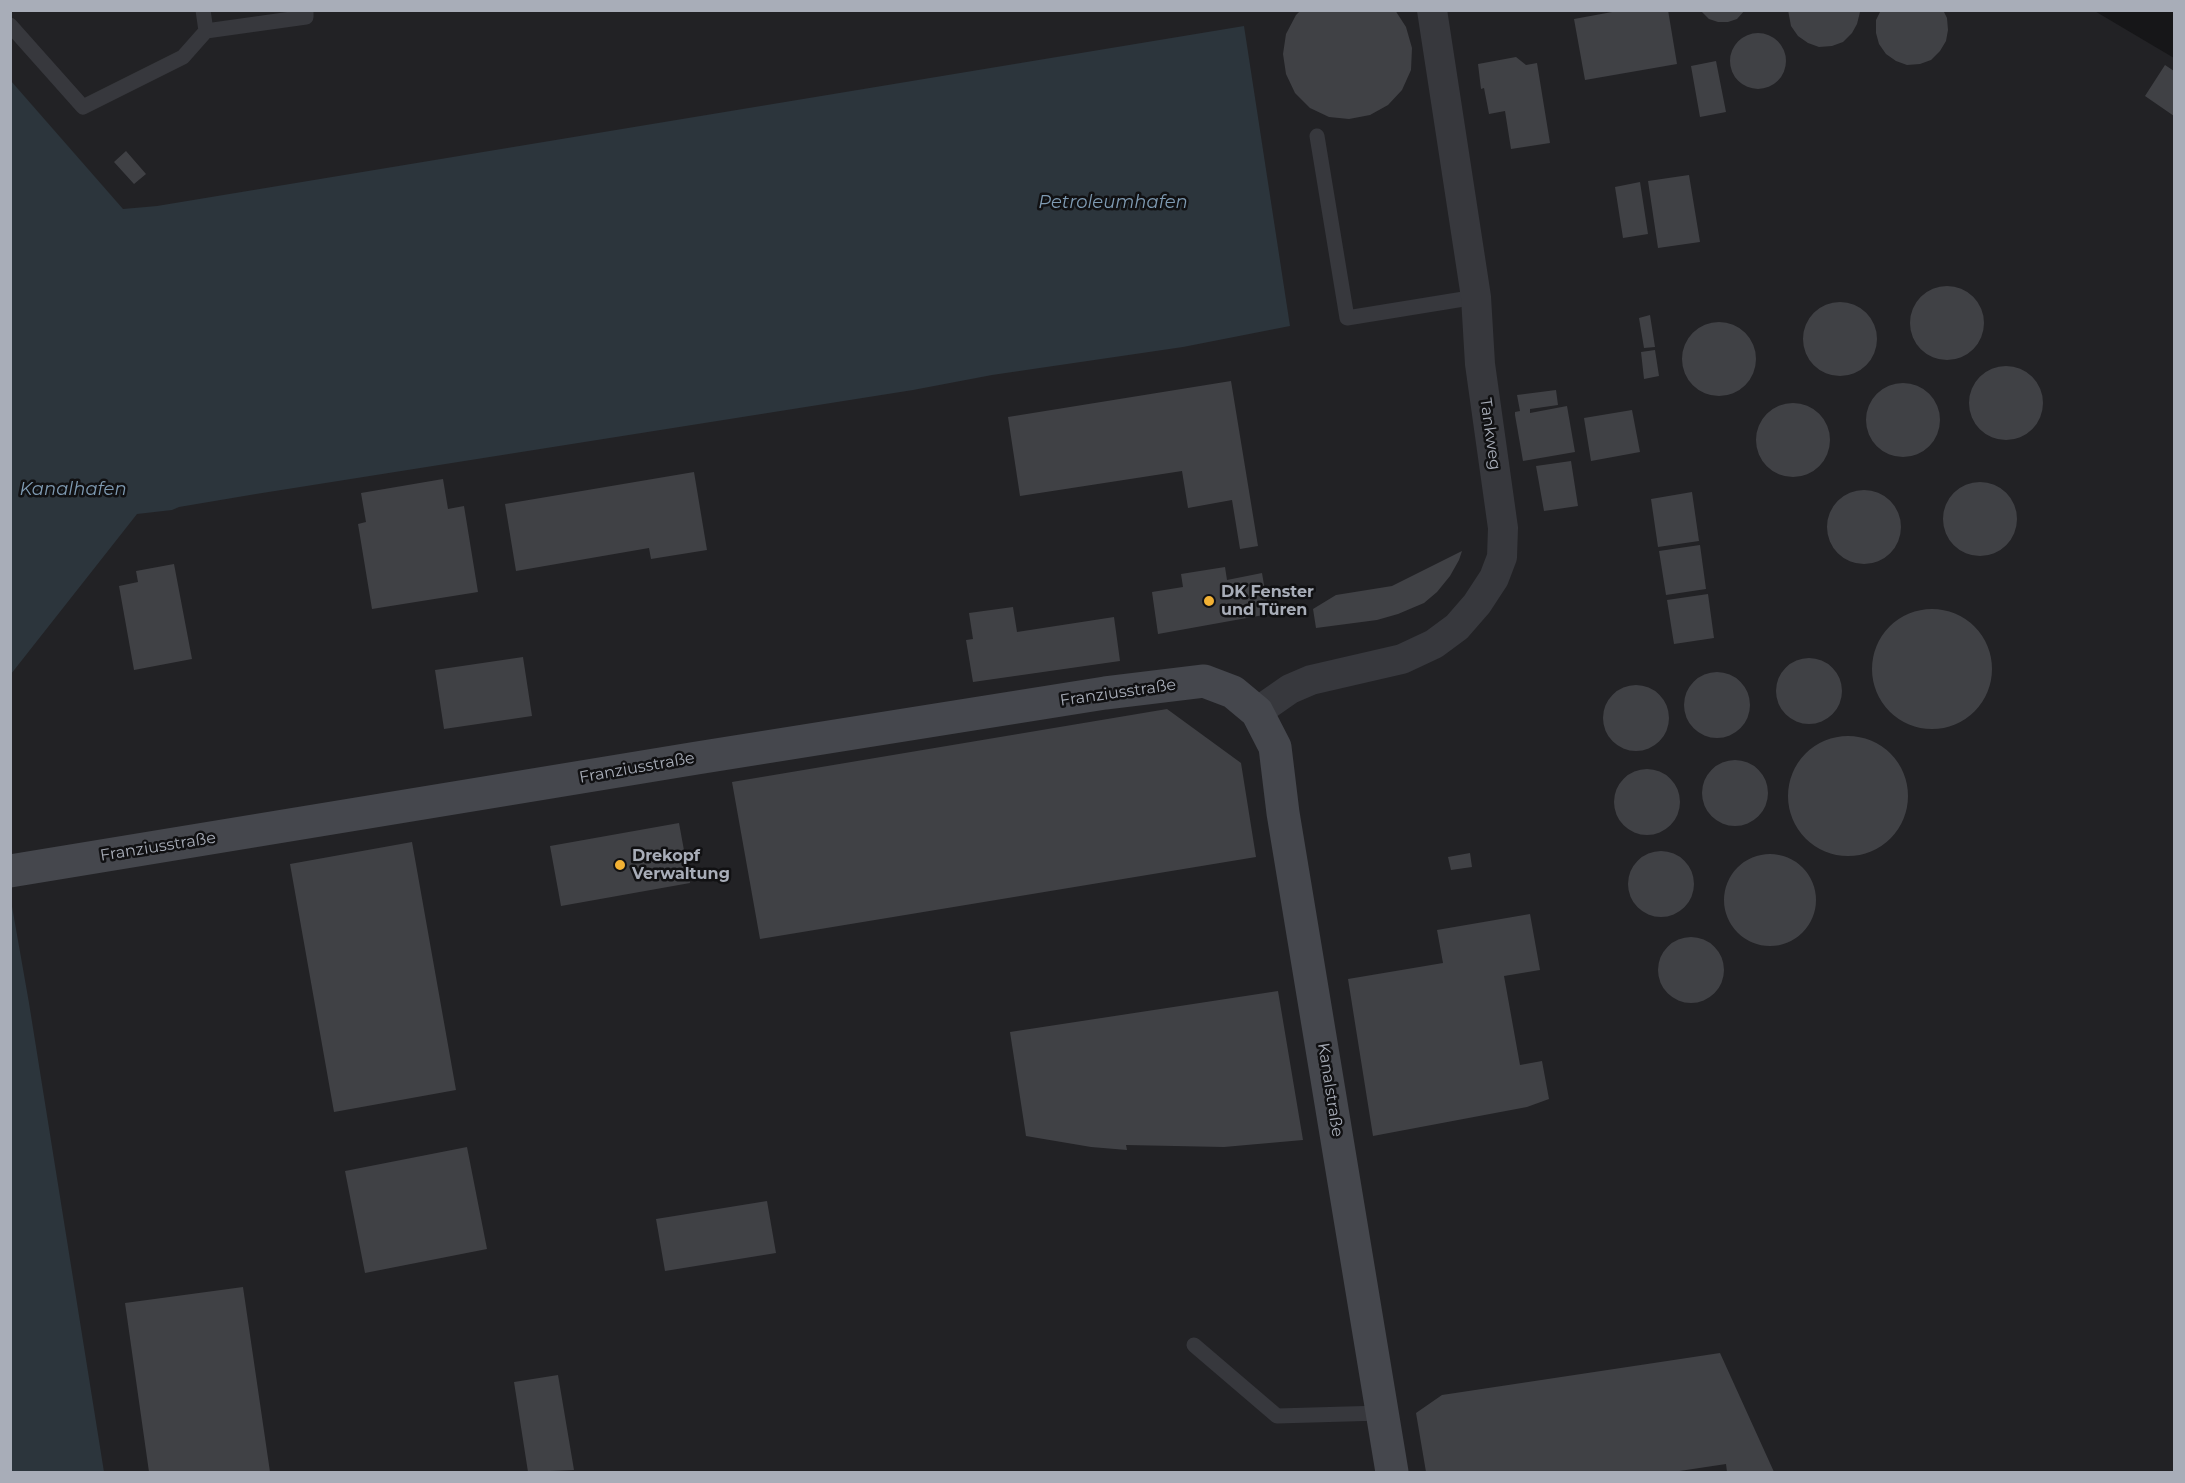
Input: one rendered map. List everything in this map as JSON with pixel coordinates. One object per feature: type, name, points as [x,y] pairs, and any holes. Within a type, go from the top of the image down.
[{"type":"main road","name":"Franziusstraße","points":[[16,870],[1105,693],[1204,681],[1233,692],[1257,712]]},
{"type":"main road","name":"Kanalstraße","points":[[1257,712],[1275,747],[1283,813],[1392,1473]]},
{"type":"street","name":"Tankweg","points":[[1257,712],[1290,689],[1311,680],[1402,659],[1434,644],[1457,627],[1477,604],[1494,578],[1502,557],[1503,528],[1480,364],[1476,297],[1432,10]]},
{"type":"lane","points":[[203,10],[206,31]]},
{"type":"lane","points":[[10,25],[83,107],[183,57],[206,31],[306,17],[306,10]]},
{"type":"lane","points":[[1317,136],[1347,318],[1476,297]]},
{"type":"lane","points":[[1194,1345],[1277,1416],[1382,1413]]},
{"type":"shaded area","points":[[2093,10],[2174,58],[2174,1472],[11,1472],[10,11]]},
{"type":"water","name":"Petroleumhafen","points":[[1244,26],[1290,326],[1183,347],[992,375],[913,390],[137,514],[11,674],[11,81],[123,209],[157,206]]},
{"type":"water","points":[[10,895],[29,1003],[104,1472],[11,1472]]},
{"type":"building","points":[[1301,10],[1395,10],[1406,27],[1412,48],[1411,70],[1402,90],[1388,105],[1370,115],[1349,119],[1329,117],[1310,108],[1295,93],[1286,74],[1283,54],[1286,34]]},
{"type":"building","points":[[1623,10],[1668,10],[1677,64],[1585,80],[1574,19]]},
{"type":"building","points":[[1700,10],[1745,10],[1737,19],[1718,22],[1709,19]]},
{"type":"building","points":[[1788,10],[1860,10],[1860,12],[1852,33],[1843,42],[1819,47],[1798,36],[1791,26]]},
{"type":"building","points":[[1881,10],[1943,10],[1947,18],[1946,41],[1931,60],[1907,65],[1896,61],[1886,54],[1879,44],[1876,20]]},
{"type":"building","points":[[1758,33],[1769,35],[1778,41],[1784,50],[1786,61],[1784,72],[1778,81],[1769,87],[1758,89],[1747,87],[1738,81],[1732,72],[1730,61],[1732,50],[1738,41],[1747,35]]},
{"type":"building","points":[[1516,57],[1526,65],[1537,63],[1550,143],[1511,149],[1505,111],[1489,114],[1484,88],[1481,89],[1478,64]]},
{"type":"building","points":[[1716,61],[1726,112],[1700,117],[1691,66]]},
{"type":"building","points":[[2165,65],[2174,71],[2174,116],[2145,96]]},
{"type":"building","points":[[126,151],[146,174],[134,184],[114,162]]},
{"type":"building","points":[[1689,175],[1700,242],[1658,248],[1648,181]]},
{"type":"building","points":[[1640,182],[1648,234],[1623,238],[1615,187]]},
{"type":"building","points":[[1947,286],[1961,289],[1973,297],[1981,309],[1984,323],[1981,337],[1973,349],[1961,357],[1947,360],[1933,357],[1921,349],[1913,337],[1910,323],[1913,309],[1921,297],[1933,289]]},
{"type":"building","points":[[1840,302],[1854,305],[1866,313],[1874,325],[1877,339],[1874,353],[1866,365],[1854,373],[1840,376],[1826,373],[1814,365],[1806,353],[1803,339],[1806,325],[1814,313],[1826,305]]},
{"type":"building","points":[[1650,315],[1655,347],[1644,348],[1639,318]]},
{"type":"building","points":[[1719,322],[1733,325],[1745,333],[1753,345],[1756,359],[1753,373],[1745,385],[1733,393],[1719,396],[1705,393],[1693,385],[1685,373],[1682,359],[1685,345],[1693,333],[1705,325]]},
{"type":"building","points":[[1655,350],[1659,376],[1644,379],[1641,352]]},
{"type":"building","points":[[2006,366],[2020,369],[2032,377],[2040,389],[2043,403],[2040,417],[2032,429],[2020,437],[2006,440],[1992,437],[1980,429],[1972,417],[1969,403],[1972,389],[1980,377],[1992,369]]},
{"type":"building","points":[[1231,381],[1258,546],[1240,549],[1232,500],[1188,508],[1182,471],[1020,496],[1008,417]]},
{"type":"building","points":[[1903,383],[1917,386],[1929,394],[1937,406],[1940,420],[1937,434],[1929,446],[1917,454],[1903,457],[1889,454],[1877,446],[1869,434],[1866,420],[1869,406],[1877,394],[1889,386]]},
{"type":"building","points":[[1556,390],[1558,405],[1530,409],[1530,413],[1567,406],[1575,452],[1523,461],[1515,415],[1515,412],[1520,411],[1517,395]]},
{"type":"building","points":[[1793,403],[1807,406],[1819,414],[1827,426],[1830,440],[1827,454],[1819,466],[1807,474],[1793,477],[1779,474],[1767,466],[1759,454],[1756,440],[1759,426],[1767,414],[1779,406]]},
{"type":"building","points":[[1632,410],[1640,452],[1591,461],[1584,418]]},
{"type":"building","points":[[1571,461],[1578,506],[1544,511],[1536,466]]},
{"type":"building","points":[[694,472],[707,550],[651,559],[649,548],[516,571],[505,504]]},
{"type":"building","points":[[443,479],[448,509],[464,506],[478,592],[372,609],[358,524],[366,522],[361,493]]},
{"type":"building","points":[[1980,482],[1994,485],[2006,493],[2014,505],[2017,519],[2014,533],[2006,545],[1994,553],[1980,556],[1966,553],[1954,545],[1946,533],[1943,519],[1946,505],[1954,493],[1966,485]]},
{"type":"building","points":[[1864,490],[1878,493],[1890,501],[1898,513],[1901,527],[1898,541],[1890,553],[1878,561],[1864,564],[1850,561],[1838,553],[1830,541],[1827,527],[1830,513],[1838,501],[1850,493]]},
{"type":"building","points":[[1692,492],[1699,541],[1658,547],[1651,499]]},
{"type":"building","points":[[1700,545],[1706,589],[1666,595],[1659,551]]},
{"type":"building","points":[[1462,551],[1450,576],[1424,603],[1377,620],[1316,628],[1313,609],[1336,595],[1392,586]]},
{"type":"building","points":[[174,564],[192,659],[134,670],[119,586],[138,582],[136,571]]},
{"type":"building","points":[[1225,567],[1227,580],[1262,573],[1269,614],[1158,634],[1152,592],[1183,587],[1181,574]]},
{"type":"building","points":[[1708,594],[1714,638],[1674,644],[1667,600]]},
{"type":"building","points":[[1013,607],[1017,632],[1114,617],[1120,661],[973,682],[966,640],[973,639],[969,613]]},
{"type":"building","points":[[1932,609],[1955,614],[1974,627],[1987,646],[1992,669],[1987,692],[1974,711],[1955,724],[1932,729],[1909,724],[1890,711],[1877,692],[1872,669],[1877,646],[1890,627],[1909,614]]},
{"type":"building","points":[[523,657],[532,716],[444,729],[435,670]]},
{"type":"building","points":[[1809,658],[1822,660],[1832,668],[1840,678],[1842,691],[1840,704],[1832,714],[1822,722],[1809,724],[1796,722],[1786,714],[1778,704],[1776,691],[1778,678],[1786,668],[1796,660]]},
{"type":"building","points":[[1717,672],[1730,674],[1740,682],[1748,692],[1750,705],[1748,718],[1740,728],[1730,736],[1717,738],[1704,736],[1694,728],[1686,718],[1684,705],[1686,692],[1694,682],[1704,674]]},
{"type":"building","points":[[1636,685],[1649,687],[1659,695],[1667,705],[1669,718],[1667,731],[1659,741],[1649,749],[1636,751],[1623,749],[1613,741],[1605,731],[1603,718],[1605,705],[1613,695],[1623,687]]},
{"type":"building","points":[[1167,709],[1241,763],[1256,857],[760,939],[732,782]]},
{"type":"building","points":[[1848,736],[1871,741],[1890,754],[1903,773],[1908,796],[1903,819],[1890,838],[1871,851],[1848,856],[1825,851],[1806,838],[1793,819],[1788,796],[1793,773],[1806,754],[1825,741]]},
{"type":"building","points":[[1735,760],[1748,762],[1758,770],[1766,780],[1768,793],[1766,806],[1758,816],[1748,824],[1735,826],[1722,824],[1712,816],[1704,806],[1702,793],[1704,780],[1712,770],[1722,762]]},
{"type":"building","points":[[1647,769],[1660,771],[1675,784],[1680,802],[1678,815],[1665,830],[1647,835],[1634,833],[1619,820],[1614,802],[1616,789],[1629,774]]},
{"type":"building","name":"Drekopf Verwaltung","points":[[679,823],[690,883],[561,906],[550,846]]},
{"type":"building","points":[[412,842],[456,1090],[334,1112],[290,864]]},
{"type":"building","points":[[1661,851],[1674,853],[1684,861],[1692,871],[1694,884],[1692,897],[1684,907],[1674,915],[1661,917],[1648,915],[1638,907],[1630,897],[1628,884],[1630,871],[1638,861],[1648,853]]},
{"type":"building","points":[[1470,853],[1472,867],[1451,870],[1448,857]]},
{"type":"building","points":[[1770,854],[1788,858],[1802,868],[1812,882],[1816,900],[1812,918],[1802,932],[1788,942],[1770,946],[1752,942],[1738,932],[1728,918],[1724,900],[1728,882],[1738,868],[1752,858]]},
{"type":"building","points":[[1530,914],[1540,970],[1504,976],[1520,1065],[1542,1061],[1549,1099],[1527,1107],[1373,1136],[1348,979],[1443,963],[1437,930]]},
{"type":"building","points":[[1691,937],[1704,939],[1719,952],[1724,970],[1722,983],[1709,998],[1691,1003],[1678,1001],[1663,988],[1658,970],[1660,957],[1673,942]]},
{"type":"building","points":[[1278,991],[1303,1140],[1224,1147],[1126,1145],[1127,1150],[1091,1147],[1026,1136],[1010,1032]]},
{"type":"building","points":[[467,1147],[487,1249],[365,1273],[345,1171]]},
{"type":"building","points":[[767,1201],[776,1253],[665,1271],[656,1219]]},
{"type":"building","points":[[243,1287],[270,1472],[149,1472],[125,1303]]},
{"type":"building","points":[[1720,1353],[1774,1472],[1727,1472],[1726,1464],[1673,1472],[1426,1472],[1416,1413],[1442,1395]]},
{"type":"building","points":[[558,1375],[574,1470],[528,1472],[514,1382]]},
{"type":"place","name":"DK Fenster und Türen","points":[[1209,601]]},
{"type":"place","name":"Drekopf Verwaltung","points":[[620,865]]},
{"type":"water label","name":"Kanalhafen","points":[[73,490]]}]
